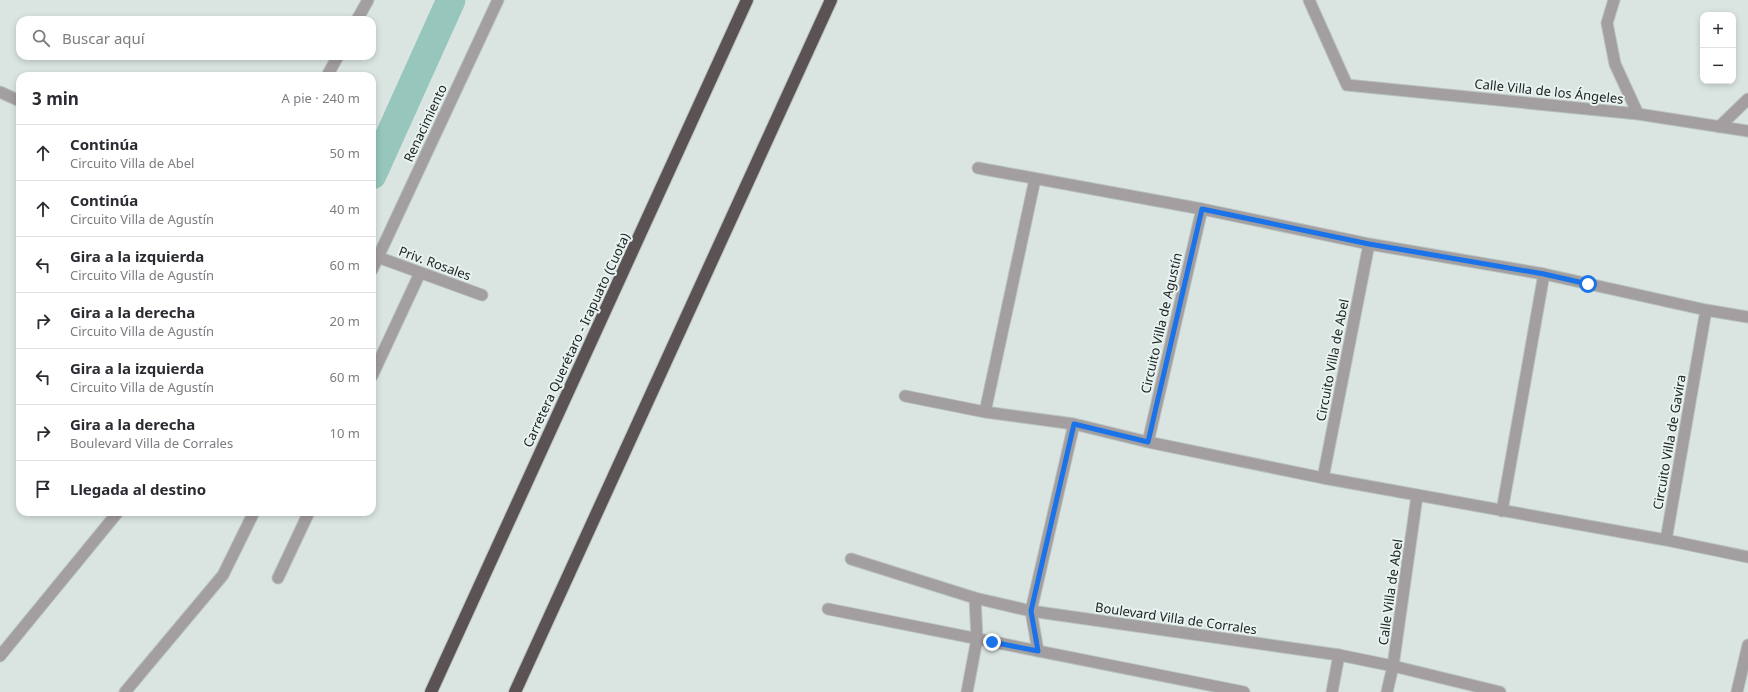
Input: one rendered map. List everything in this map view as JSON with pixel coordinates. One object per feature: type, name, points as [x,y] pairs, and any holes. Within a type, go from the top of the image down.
[{"type":"highway","name":"Carretera Querétaro - Irapuato (Cuota)","points":[[431,692],[747,0]]},
{"type":"highway","points":[[515,692],[831,0]]},
{"type":"street","points":[[359,16],[368,0]]},
{"type":"street","name":"Renacimiento","points":[[376,254],[498,0]]},
{"type":"street","name":"Calle Villa de los Ángeles","points":[[1309,0],[1347,85],[1638,114],[1748,131]]},
{"type":"street","points":[[1614,0],[1608,24],[1615,64],[1638,114]]},
{"type":"street","points":[[329,72],[336,60]]},
{"type":"street","points":[[0,92],[16,99]]},
{"type":"street","points":[[1719,127],[1748,99]]},
{"type":"street","points":[[978,168],[1202,209],[1369,244],[1544,274],[1706,310],[1748,317]]},
{"type":"street","points":[[985,412],[1035,179]]},
{"type":"street","name":"Circuito Villa de Agustín","points":[[1148,442],[1202,209]]},
{"type":"street","name":"Circuito Villa de Abel","points":[[1323,478],[1369,244]]},
{"type":"street","name":"Priv. Rosales","points":[[376,256],[482,295]]},
{"type":"street","points":[[376,367],[420,273]]},
{"type":"street","points":[[1502,511],[1544,274]]},
{"type":"street","name":"Circuito Villa de Gavira","points":[[1666,540],[1706,310]]},
{"type":"street","points":[[905,396],[985,412],[1074,424],[1148,442],[1323,478],[1748,556]]},
{"type":"street","points":[[1038,651],[1031,611],[1074,424]]},
{"type":"street","name":"Calle Villa de Abel","points":[[1387,692],[1393,666],[1418,496]]},
{"type":"street","points":[[0,656],[115,516]]},
{"type":"street","points":[[125,692],[223,575],[252,516]]},
{"type":"street","points":[[278,578],[307,516]]},
{"type":"street","name":"Boulevard Villa de Corrales","points":[[851,559],[975,598],[1031,611],[1339,655],[1393,666],[1500,692]]},
{"type":"street","points":[[967,692],[977,638],[975,598]]},
{"type":"street","points":[[828,609],[1244,692]]},
{"type":"street","points":[[1737,692],[1748,644]]},
{"type":"street","points":[[1332,692],[1339,655]]},
{"type":"waterway","points":[[376,166],[451,0]]},
{"type":"route","points":[[992,642],[1038,651],[1031,611],[1074,424],[1148,442],[1202,209],[1369,244],[1544,274],[1588,284]]}]
